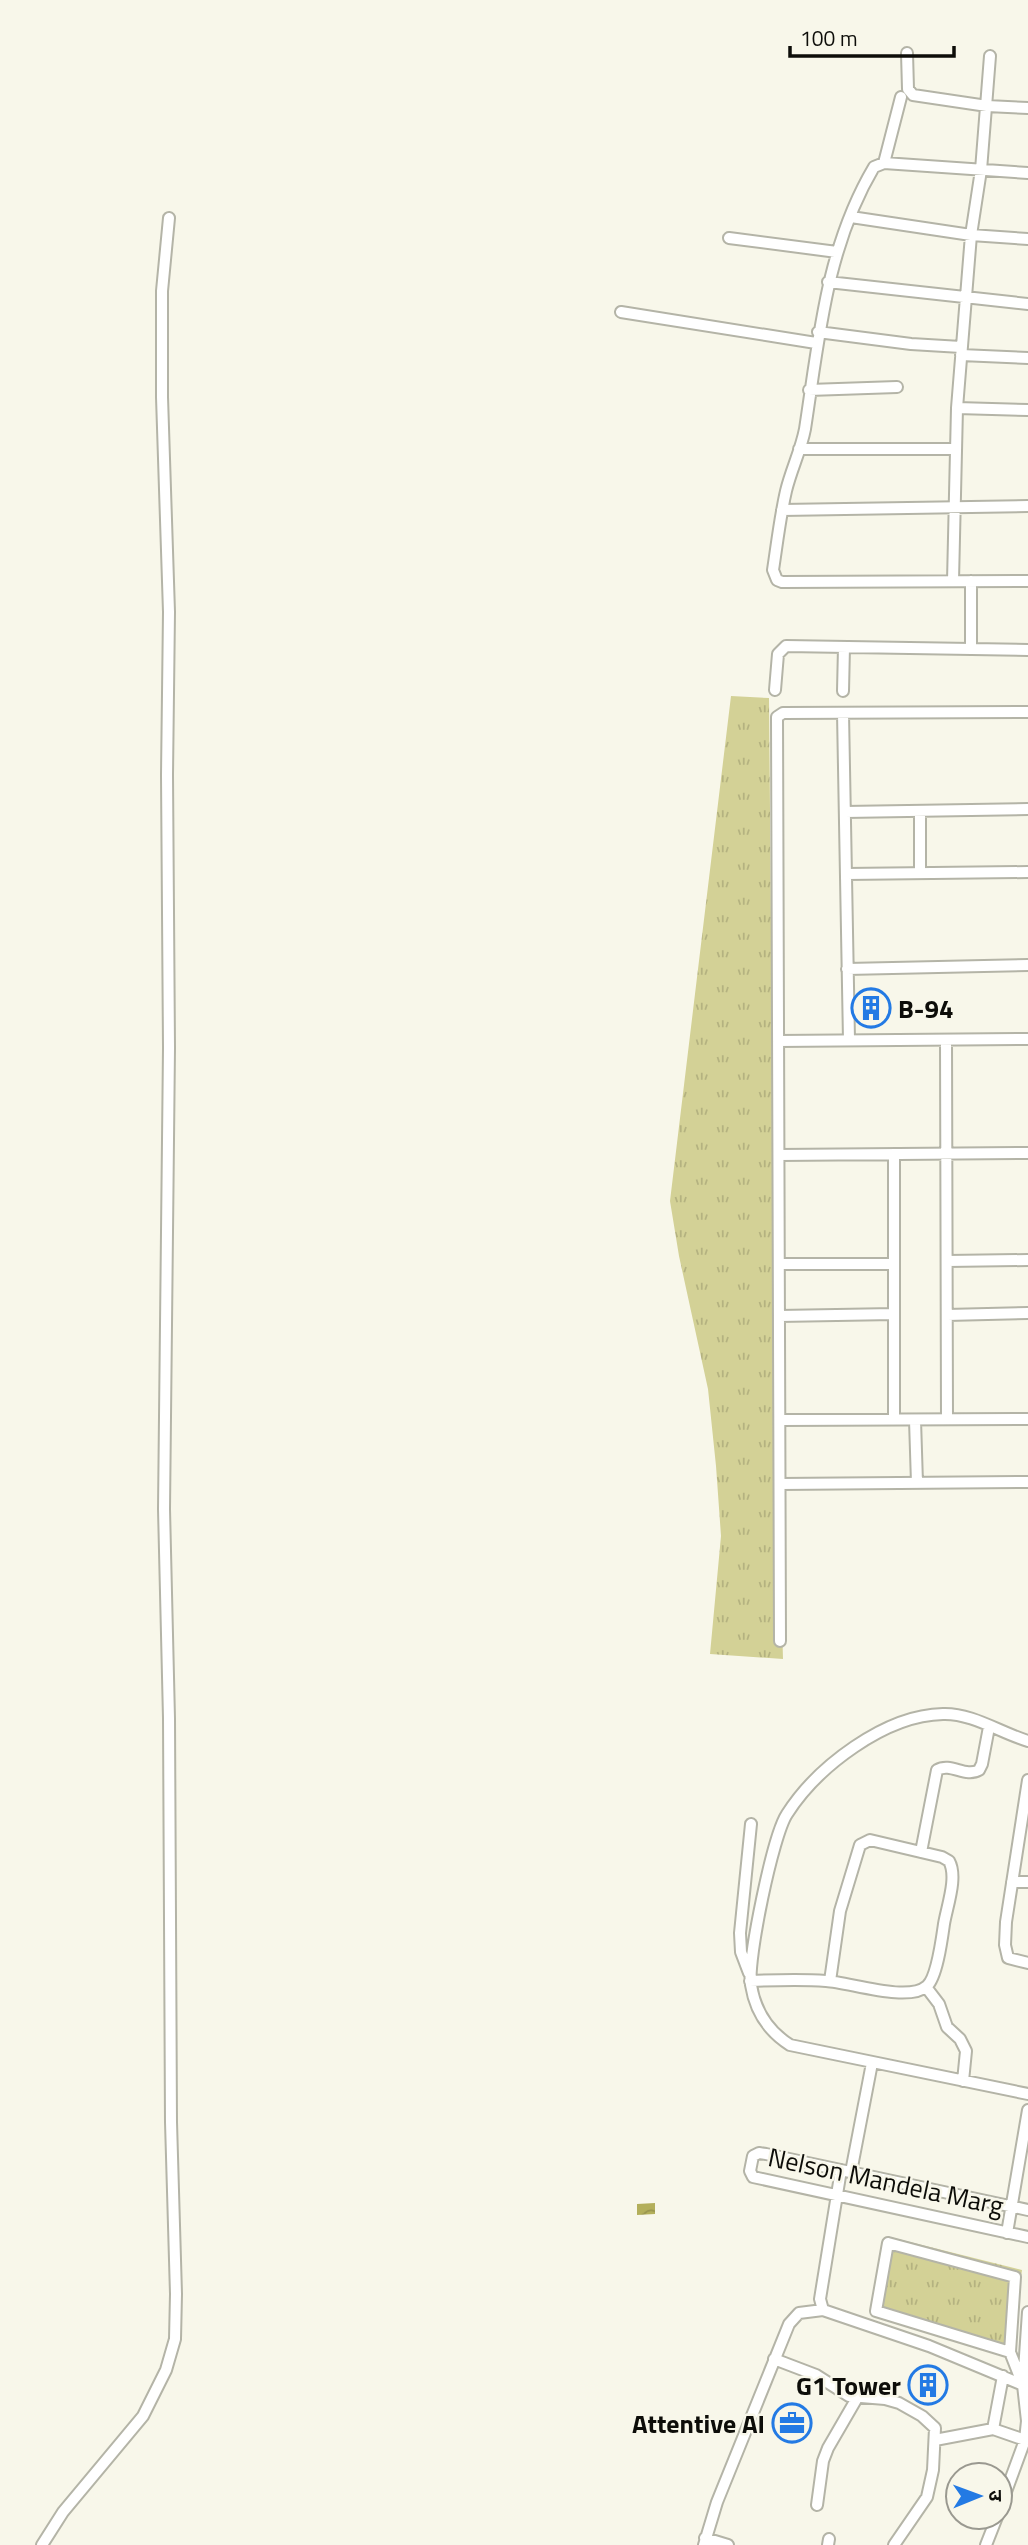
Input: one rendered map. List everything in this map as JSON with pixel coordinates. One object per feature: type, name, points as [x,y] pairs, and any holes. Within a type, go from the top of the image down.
[{"type":"street","points":[[907,54],[908,89],[911,94],[986,106],[1028,108]]},
{"type":"street","points":[[953,581],[955,449],[961,351],[971,235],[981,170],[990,56]]},
{"type":"street","points":[[884,163],[901,97]]},
{"type":"street","points":[[1028,173],[884,163],[874,167],[850,217],[828,282],[817,337],[805,429],[782,510],[773,570],[777,580],[1028,581]]},
{"type":"street","points":[[850,217],[971,235],[1028,239]]},
{"type":"street","points":[[42,2545],[63,2512],[143,2416],[166,2370],[175,2339],[164,1509],[169,1048],[169,612],[162,397],[162,291],[169,218]]},
{"type":"street","points":[[729,238],[838,252]]},
{"type":"street","points":[[828,282],[1028,304]]},
{"type":"street","points":[[621,312],[817,337],[886,341],[1028,358]]},
{"type":"street","points":[[809,390],[897,387]]},
{"type":"street","points":[[957,408],[1028,410]]},
{"type":"street","points":[[799,449],[955,449]]},
{"type":"street","points":[[782,510],[1028,506]]},
{"type":"street","points":[[971,581],[971,649]]},
{"type":"street","points":[[775,690],[778,654],[782,647],[1028,650]]},
{"type":"street","points":[[843,691],[844,647]]},
{"type":"street","points":[[780,1641],[776,722],[783,713],[1028,712]]},
{"type":"street","points":[[843,713],[849,1040]]},
{"type":"street","points":[[845,812],[1028,809]]},
{"type":"street","points":[[920,811],[920,873]]},
{"type":"street","points":[[846,874],[1028,872]]},
{"type":"street","points":[[847,969],[1028,965]]},
{"type":"street","points":[[778,1041],[1028,1039]]},
{"type":"street","points":[[946,1040],[947,1419]]},
{"type":"street","points":[[779,1155],[1028,1153]]},
{"type":"street","points":[[894,1154],[894,1420]]},
{"type":"street","points":[[947,1261],[1028,1260]]},
{"type":"street","points":[[779,1264],[894,1264]]},
{"type":"street","points":[[947,1315],[1028,1313]]},
{"type":"street","points":[[779,1315],[894,1314]]},
{"type":"street","points":[[779,1420],[1028,1419]]},
{"type":"street","points":[[915,1420],[916,1483]]},
{"type":"street","points":[[780,1484],[1028,1482]]},
{"type":"street","points":[[750,1977],[763,1895],[778,1834],[785,1817],[807,1789],[852,1748],[900,1722],[945,1713],[1028,1741]]},
{"type":"street","points":[[921,1852],[937,1770],[947,1767],[969,1773],[979,1770],[989,1727]]},
{"type":"street","points":[[1028,1780],[1025,1824],[1006,1922],[1006,1953],[1011,1959],[1028,1963]]},
{"type":"street","points":[[751,1824],[740,1933],[743,1961],[760,2013],[783,2040],[802,2048],[1028,2094]]},
{"type":"street","points":[[750,1977],[830,1981],[892,1992],[918,1991],[926,1987],[933,1976],[939,1951],[953,1874],[949,1861],[870,1840],[860,1844],[840,1912],[830,1981]]},
{"type":"street","points":[[1012,1882],[1028,1882]]},
{"type":"street","points":[[926,1987],[939,2004],[947,2027],[960,2039],[966,2051],[963,2081]]},
{"type":"street","points":[[823,2310],[820,2298],[836,2197],[846,2171],[872,2063]]},
{"type":"street","points":[[1007,2234],[1028,2110]]},
{"type":"street","name":"Nelson Mandela Marg","points":[[1028,2210],[759,2153],[753,2157],[750,2171],[753,2177],[836,2197],[1028,2237]]},
{"type":"street","points":[[1010,2352],[876,2311],[888,2244],[1015,2277],[1010,2352],[1023,2385]]},
{"type":"street","points":[[728,2545],[704,2541],[774,2359],[793,2317],[799,2313],[823,2310],[929,2346],[1023,2385]]},
{"type":"street","points":[[1014,2470],[1025,2440],[1027,2421],[1023,2385],[1028,2312]]},
{"type":"street","points":[[774,2359],[816,2375],[842,2392],[858,2398],[892,2400],[910,2408],[935,2428],[927,2497],[894,2545]]},
{"type":"street","points":[[993,2429],[1003,2376]]},
{"type":"street","points":[[817,2505],[823,2461],[858,2398]]},
{"type":"street","points":[[935,2440],[993,2429],[1025,2440]]},
{"type":"green space","points":[[731,696],[769,698],[775,1363],[783,1659],[710,1654],[721,1536],[716,1466],[708,1389],[670,1201]]},
{"type":"green space","points":[[890,2237],[1022,2270],[1009,2358],[874,2314]]},
{"type":"water","points":[[655,2203],[655,2214],[637,2215],[637,2204]]},
{"type":"place","name":"B-94","points":[[871,1008]]},
{"type":"place","name":"G1 Tower","points":[[928,2385]]},
{"type":"place","name":"Attentive AI","points":[[792,2423]]}]
